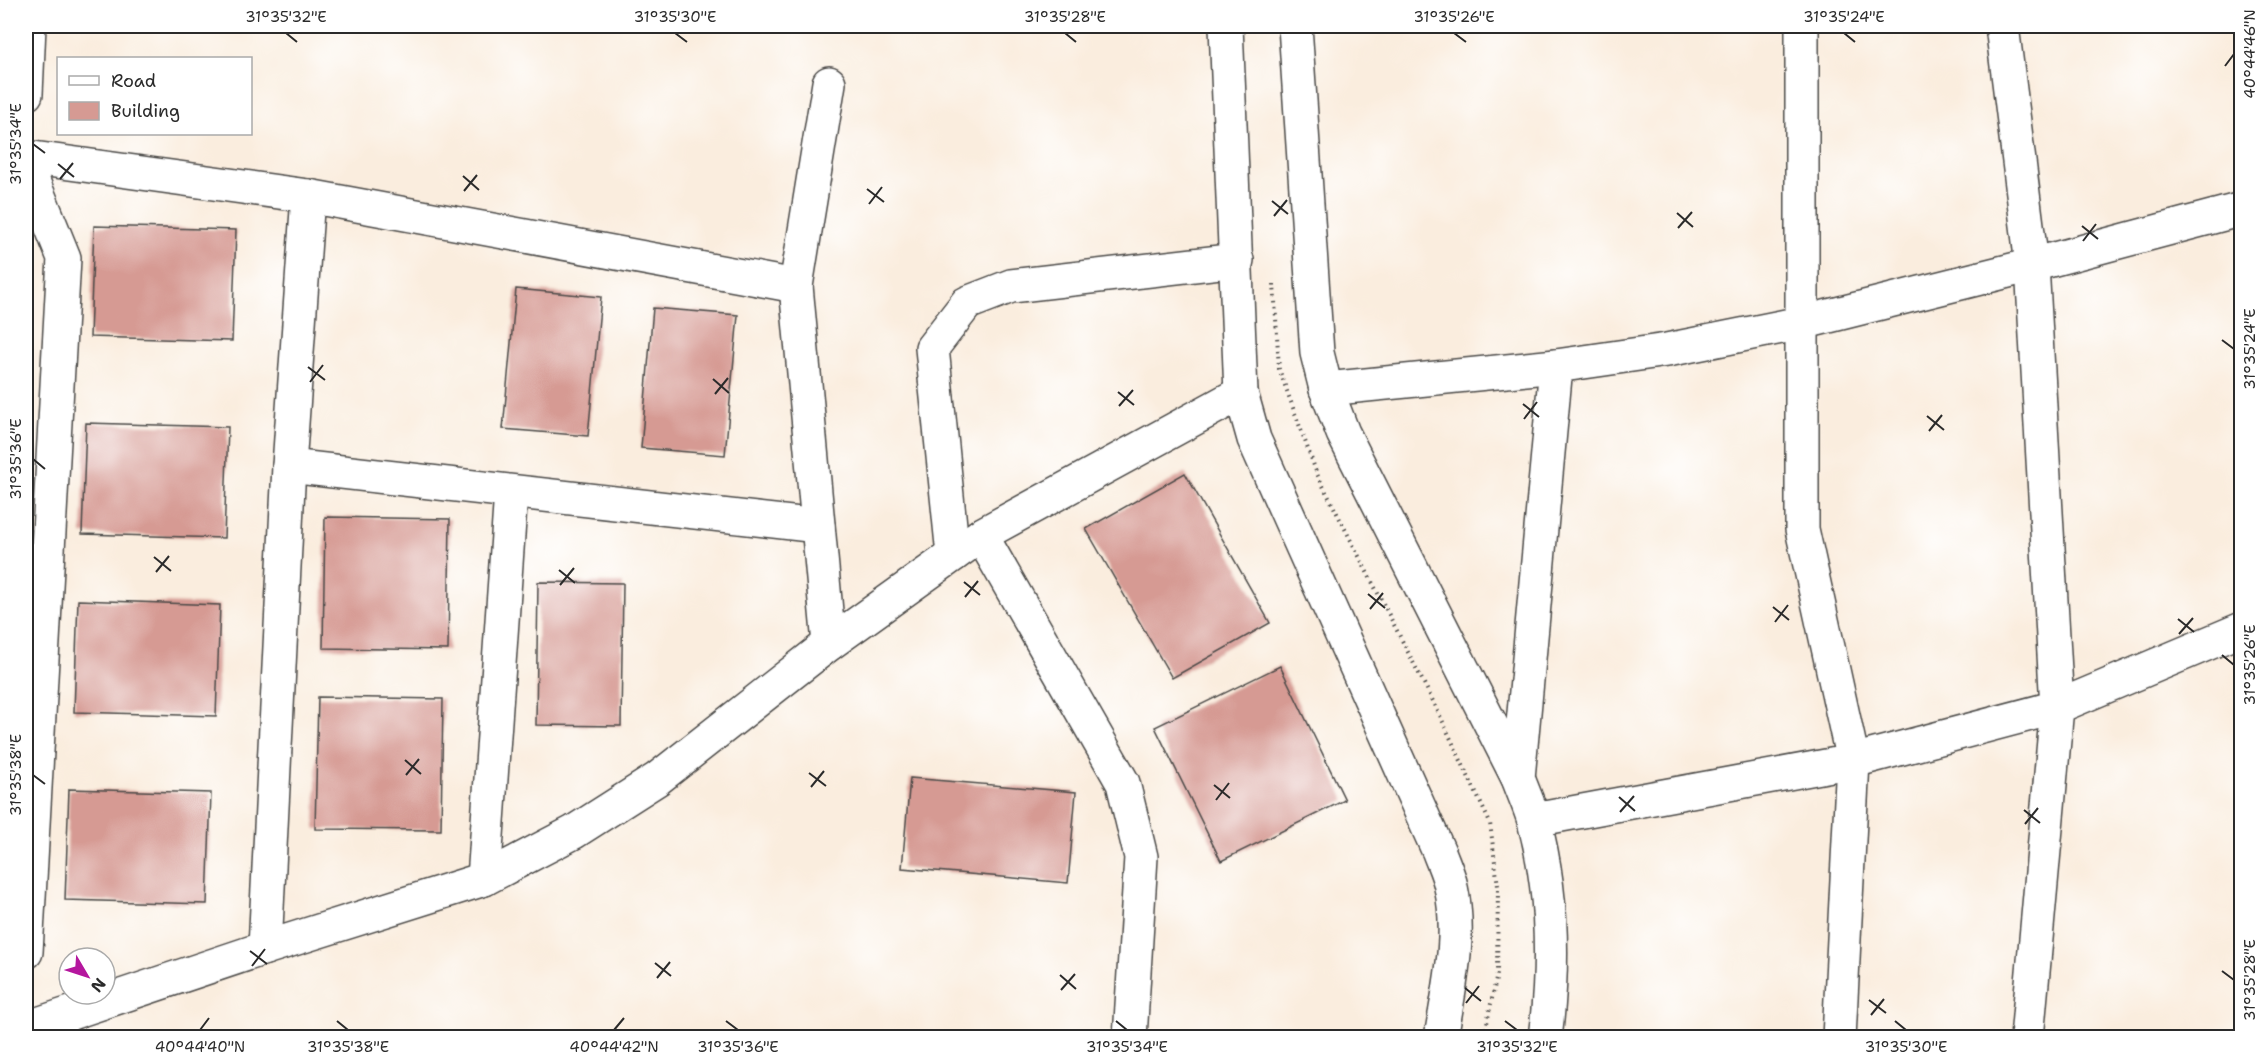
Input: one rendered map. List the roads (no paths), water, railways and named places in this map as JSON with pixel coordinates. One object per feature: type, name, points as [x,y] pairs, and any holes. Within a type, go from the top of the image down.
[{"type":"street","points":[[26,94],[28,40],[44,26]]},
{"type":"street","points":[[1226,26],[1241,393],[1254,440],[1439,852],[1451,885],[1456,945],[1441,1038]]},
{"type":"street","points":[[1295,26],[1317,353],[1326,389],[1343,434],[1518,778],[1534,820],[1550,912],[1550,968],[1545,1038]]},
{"type":"street","points":[[1802,26],[1802,529],[1853,761],[1839,1038]]},
{"type":"street","points":[[2001,26],[2032,265],[2057,707],[2027,1038]]},
{"type":"street","points":[[829,644],[796,286],[830,83]]},
{"type":"street","points":[[26,157],[309,196],[796,286]]},
{"type":"street","points":[[26,164],[64,258],[26,952]]},
{"type":"street","points":[[265,948],[289,466],[309,196]]},
{"type":"street","points":[[1326,389],[1556,366],[1667,350],[1801,323],[2241,209]]},
{"type":"street","points":[[953,555],[932,348],[967,303],[1011,286],[1237,260]]},
{"type":"street","points":[[1518,778],[1556,366]]},
{"type":"street","points":[[26,1028],[265,948],[484,879],[574,832],[657,779],[829,644],[981,535],[1241,393]]},
{"type":"street","points":[[289,466],[818,526]]},
{"type":"street","points":[[484,879],[511,492]]},
{"type":"street","points":[[981,535],[1123,783],[1141,857],[1130,1038]]},
{"type":"street","points":[[1534,820],[1853,761],[2057,707],[2241,629]]}]
